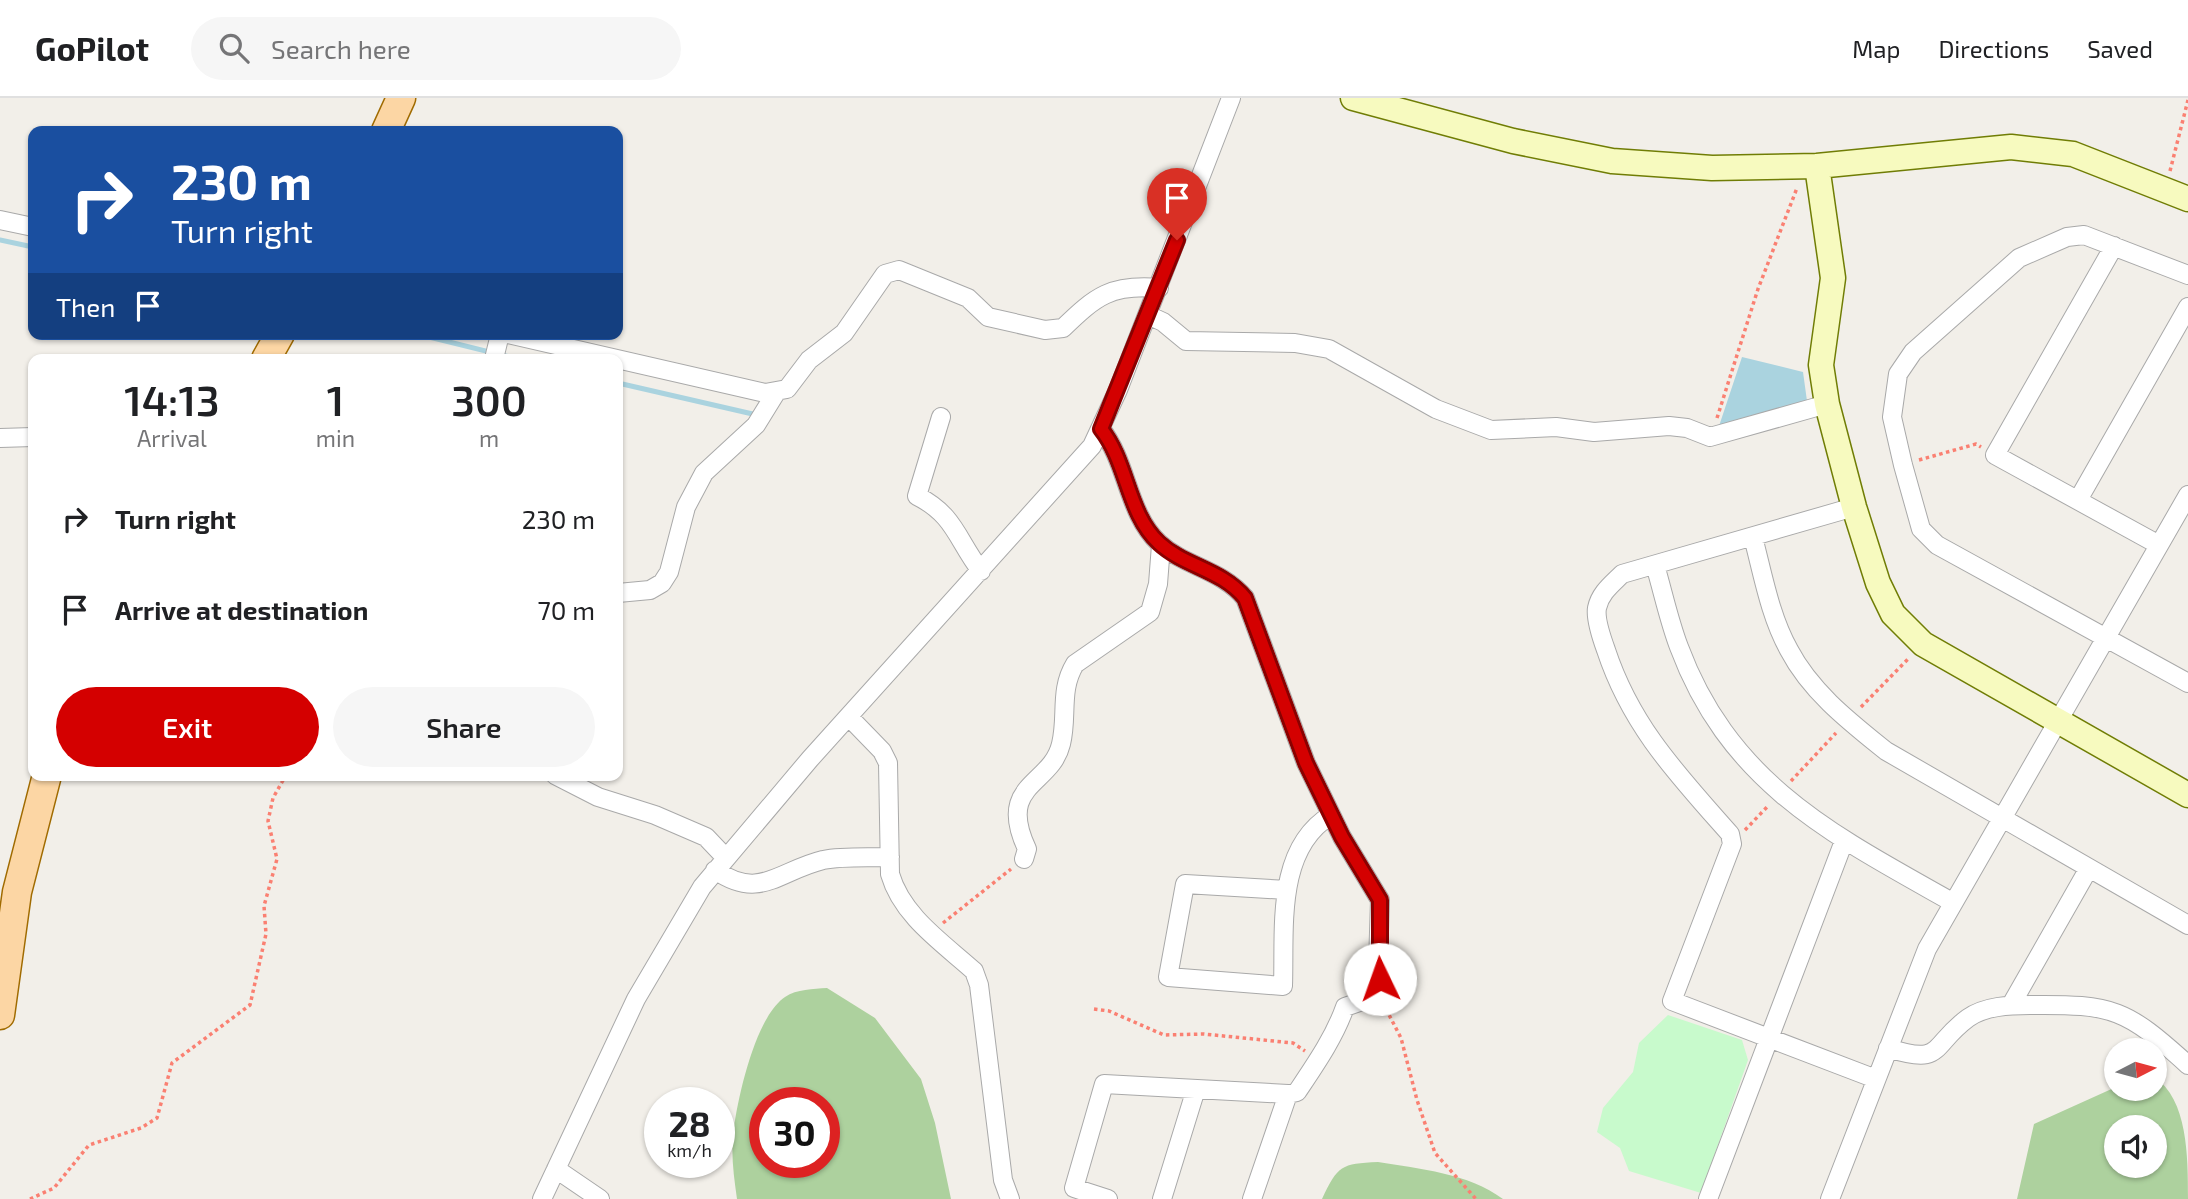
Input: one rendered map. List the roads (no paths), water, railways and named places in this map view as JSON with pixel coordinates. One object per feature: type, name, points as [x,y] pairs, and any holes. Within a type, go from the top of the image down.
[{"type":"main road","points":[[388,126],[401,98]]},
{"type":"main road","points":[[0,1015],[17,892],[45,781]]},
{"type":"street","points":[[542,1199],[636,999],[720,863],[1092,446],[1148,315],[1231,98]]},
{"type":"street","points":[[1353,98],[1513,141],[1612,161],[1712,168],[1811,166],[2011,148],[2073,154],[2179,195]]},
{"type":"street","points":[[1811,166],[1833,278],[1821,365],[1827,404],[1854,507],[1878,583],[1888,604],[1923,644],[2188,795]]},
{"type":"street","points":[[0,220],[28,226]]},
{"type":"street","points":[[2188,275],[2084,235],[2067,237],[2019,258],[1913,352],[1898,374],[1892,417],[1921,529],[1937,545],[2188,683]]},
{"type":"street","points":[[2114,246],[1995,455],[2159,545]]},
{"type":"street","points":[[623,360],[765,393],[787,389],[809,360],[844,333],[885,274],[899,270],[968,298],[988,317],[1045,330],[1063,328],[1091,301],[1111,290],[1158,288]]},
{"type":"street","points":[[2078,500],[2188,307]]},
{"type":"street","points":[[1148,315],[1163,322],[1186,341],[1295,343],[1329,349],[1436,409],[1491,430],[1556,428],[1594,432],[1669,426],[1687,428],[1710,437],[1827,404]]},
{"type":"street","points":[[534,340],[595,354]]},
{"type":"street","points":[[623,593],[650,590],[662,583],[669,572],[686,507],[704,473],[756,425],[777,391]]},
{"type":"street","points":[[942,416],[917,496],[933,504],[951,520],[981,571]]},
{"type":"street","points":[[1101,429],[1114,446],[1142,523],[1160,544],[1232,582],[1245,598],[1306,763],[1331,815],[1380,900],[1378,964],[1382,994],[1345,1007],[1338,1027],[1297,1092],[1288,1094],[1104,1084],[1074,1188],[1108,1199]]},
{"type":"street","points":[[0,438],[28,437]]},
{"type":"street","points":[[1830,1199],[1927,949],[2188,495]]},
{"type":"street","points":[[1854,507],[1622,574],[1603,593],[1597,610],[1603,643],[1619,688],[1636,720],[1658,751],[1730,834],[1732,844],[1672,1001],[1876,1079]]},
{"type":"street","points":[[1753,537],[1772,610],[1789,651],[1813,685],[1848,720],[1886,751],[2188,925]]},
{"type":"street","points":[[1024,859],[1027,849],[1017,828],[1020,807],[1026,788],[1051,762],[1061,746],[1068,676],[1075,664],[1150,612],[1158,584],[1160,544]]},
{"type":"street","points":[[1655,565],[1679,647],[1704,701],[1740,755],[1779,794],[1844,841],[1952,902]]},
{"type":"street","points":[[850,718],[882,751],[888,763],[890,857],[894,887],[908,911],[974,971],[979,985],[1003,1180],[1010,1199]]},
{"type":"street","points":[[567,781],[598,797],[655,815],[706,837],[733,882],[760,884],[826,860],[890,857]]},
{"type":"street","points":[[1287,890],[1185,884],[1168,977],[1283,986],[1287,890],[1296,856],[1313,826],[1331,815]]},
{"type":"street","points":[[1708,1199],[1844,841]]},
{"type":"street","points":[[2011,1005],[2089,868]]},
{"type":"street","points":[[1888,1048],[1916,1057],[1932,1054],[1968,1018],[2011,1005],[2087,1004],[2108,1008],[2154,1034],[2188,1065]]},
{"type":"street","points":[[1161,1199],[1196,1089]]},
{"type":"street","points":[[1252,1199],[1288,1094]]},
{"type":"street","points":[[556,1169],[600,1199]]},
{"type":"water","points":[[1742,357],[1803,372],[1807,401],[1795,404],[1794,409],[1718,429]]},
{"type":"waterway","points":[[0,240],[28,246]]},
{"type":"waterway","points":[[441,340],[498,354]]},
{"type":"waterway","points":[[623,384],[757,415]]}]
